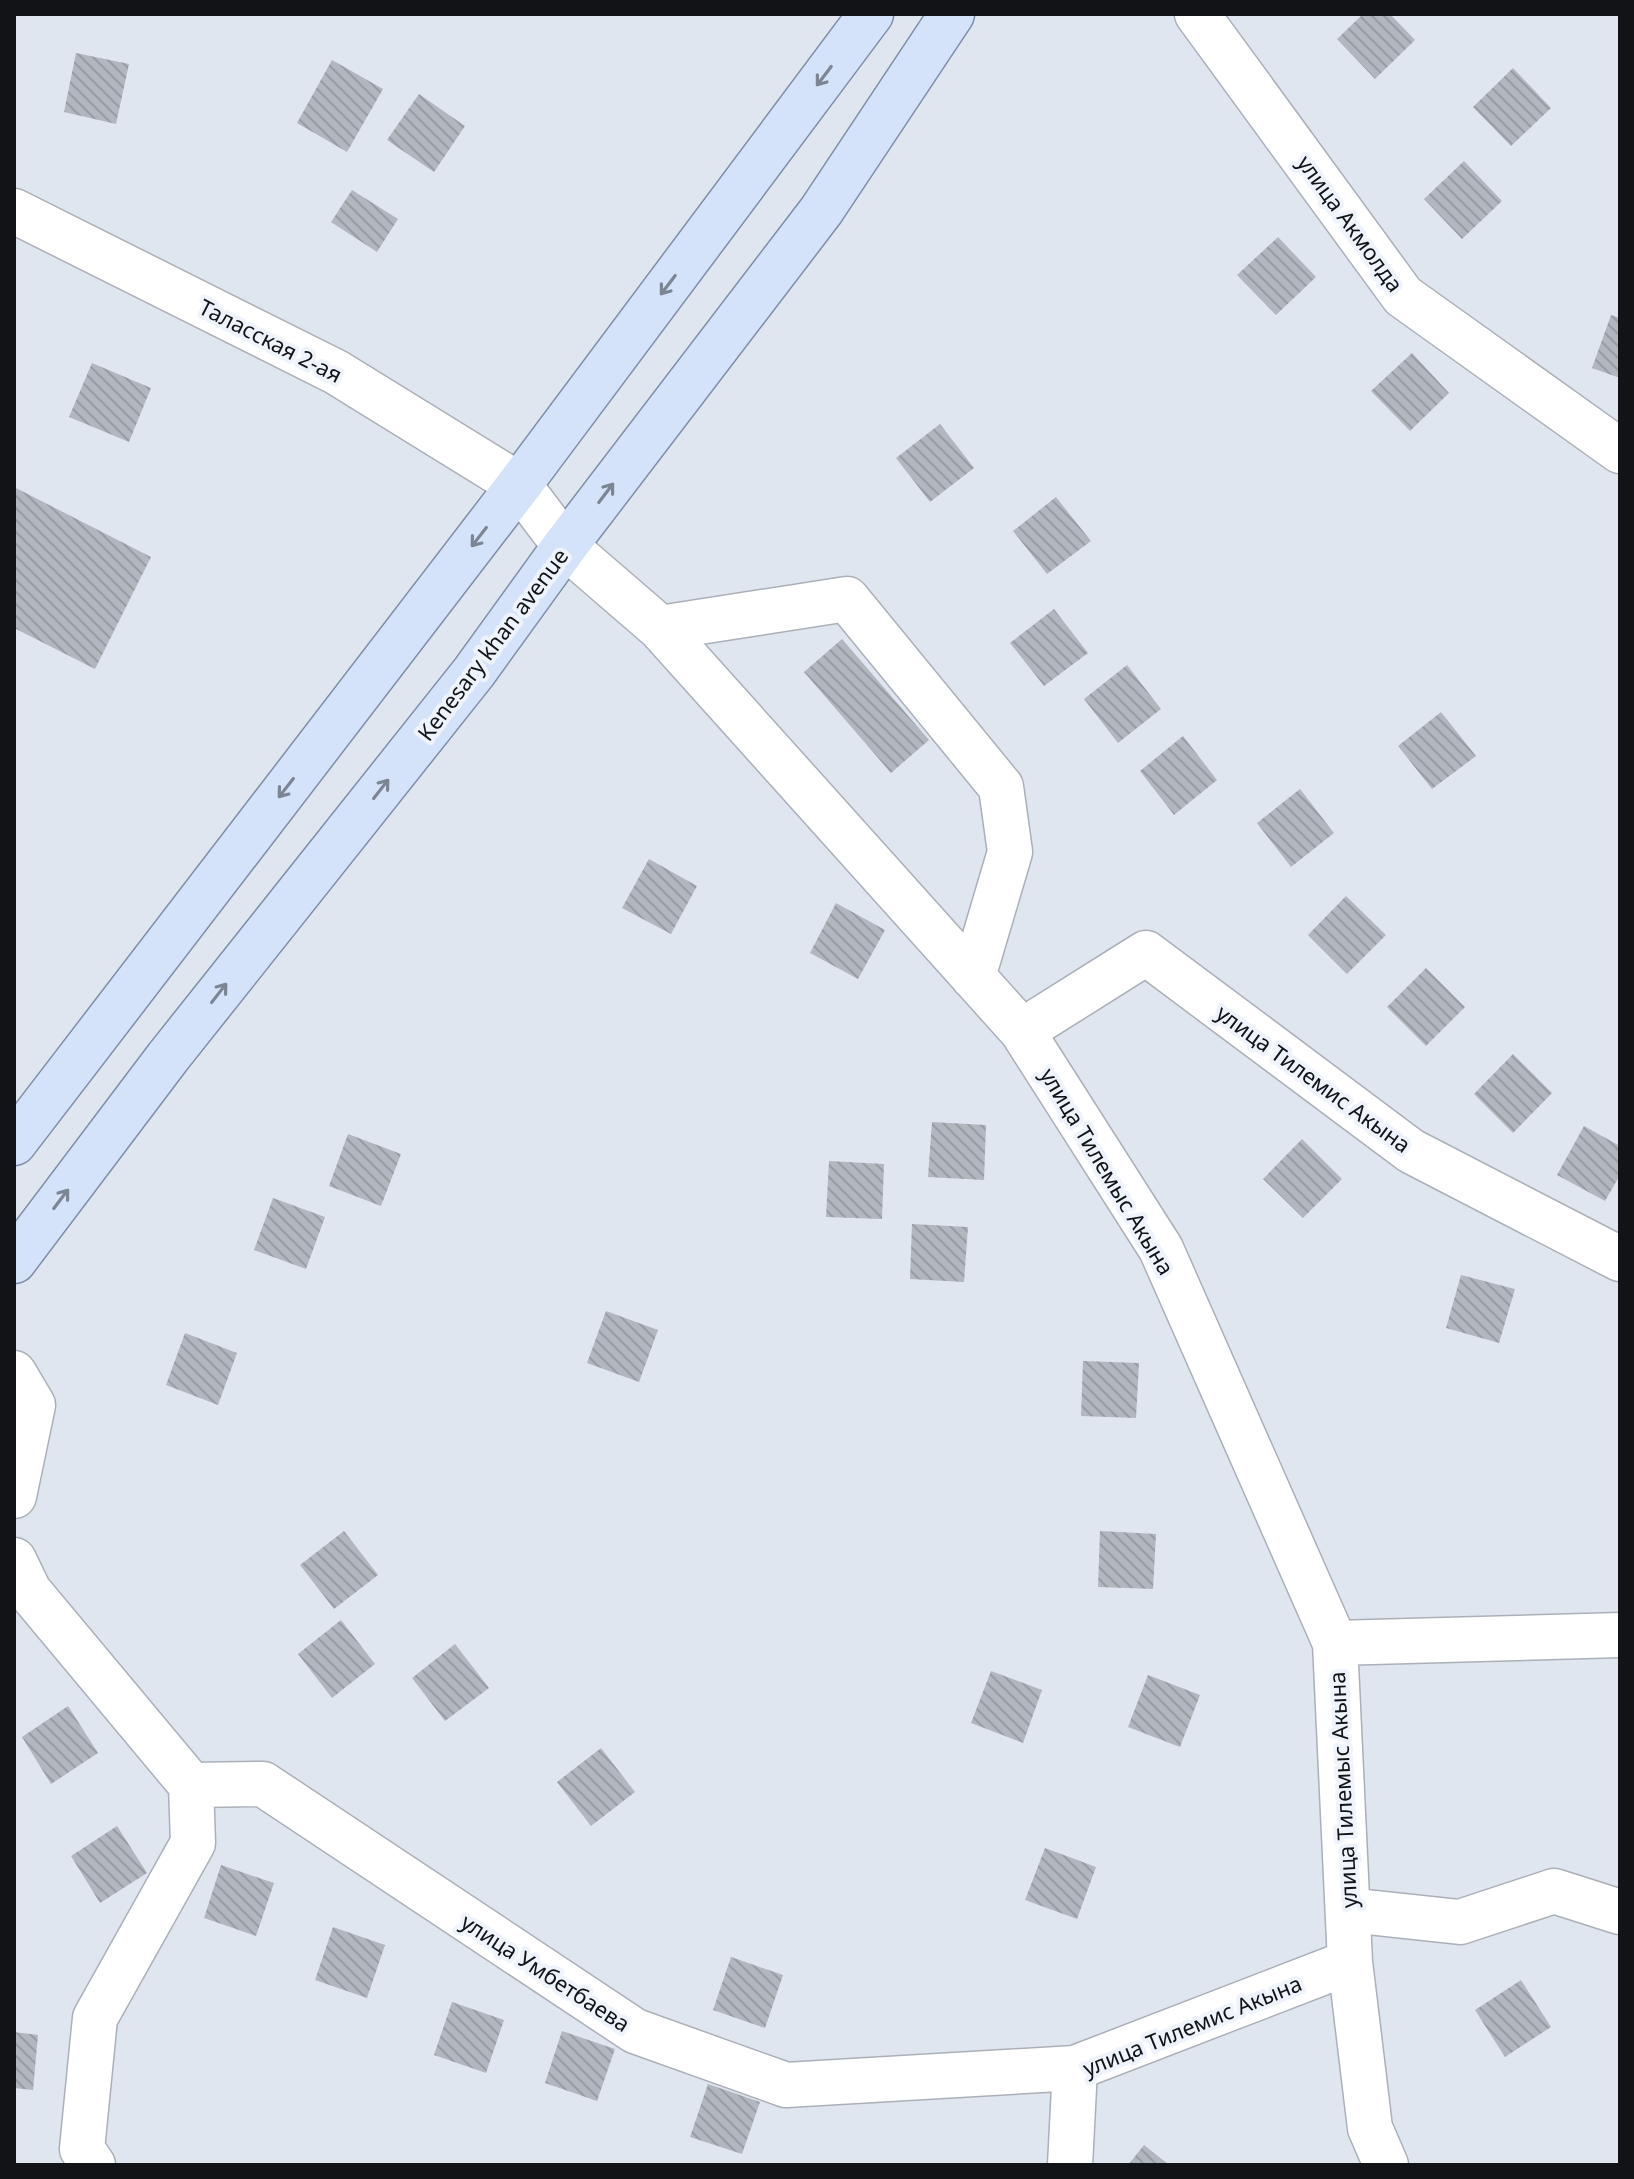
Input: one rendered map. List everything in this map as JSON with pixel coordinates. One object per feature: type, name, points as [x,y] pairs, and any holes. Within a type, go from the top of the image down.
[{"type":"main road","points":[[14,1143],[519,485],[871,14]]},
{"type":"main road","name":"Kenesary khan avenue","points":[[14,1261],[168,1057],[474,672],[565,546],[821,211],[952,14]]},
{"type":"street","name":"улица Акмолда","points":[[1197,14],[1403,296],[1620,451]]},
{"type":"street","name":"Таласская 2-ая","points":[[14,211],[336,372],[519,485]]},
{"type":"street","name":"улица Тилемыс Акына","points":[[519,485],[565,546],[660,628],[1022,1031],[1161,1249],[1335,1643],[1350,1962],[1370,2128],[1386,2165]]},
{"type":"street","points":[[660,628],[847,599],[1001,787],[1010,852],[973,977]]},
{"type":"street","name":"улица Тилемис Акына","points":[[1022,1031],[1146,953],[1411,1151],[1620,1259]]},
{"type":"street","points":[[14,1373],[33,1405],[14,1496]]},
{"type":"street","points":[[14,1560],[29,1591],[191,1785],[193,1843],[95,2018],[82,2149],[93,2165]]},
{"type":"street","points":[[1335,1643],[1620,1635]]},
{"type":"street","name":"улица Умбетбаева","points":[[191,1785],[263,1784],[635,2031],[786,2085],[1075,2068]]},
{"type":"street","points":[[1348,1910],[1460,1922],[1554,1891],[1620,1912]]},
{"type":"street","name":"улица Тилемис Акына","points":[[1070,2165],[1075,2068],[1350,1962]]},
{"type":"building","points":[[1363,14],[1390,14],[1415,40],[1375,79],[1337,39]]},
{"type":"building","points":[[76,53],[129,64],[116,124],[64,112]]},
{"type":"building","points":[[332,60],[383,89],[347,152],[297,123]]},
{"type":"building","points":[[1513,68],[1551,108],[1511,146],[1473,107]]},
{"type":"building","points":[[419,94],[465,126],[434,172],[387,140]]},
{"type":"building","points":[[1464,161],[1502,201],[1462,239],[1424,199]]},
{"type":"building","points":[[352,190],[398,219],[377,252],[331,222]]},
{"type":"building","points":[[1278,237],[1316,277],[1276,315],[1237,275]]},
{"type":"building","points":[[1611,315],[1620,318],[1620,378],[1592,368]]},
{"type":"building","points":[[1412,353],[1449,393],[1410,431],[1371,391]]},
{"type":"building","points":[[92,363],[151,388],[129,442],[69,417]]},
{"type":"building","points":[[940,424],[974,468],[930,502],[896,458]]},
{"type":"building","points":[[14,487],[151,557],[95,669],[14,628]]},
{"type":"building","points":[[1056,497],[1091,541],[1047,574],[1013,531]]},
{"type":"building","points":[[1054,609],[1088,653],[1044,686],[1010,643]]},
{"type":"building","points":[[842,639],[929,740],[891,773],[804,672]]},
{"type":"building","points":[[1127,665],[1161,709],[1118,743],[1084,699]]},
{"type":"building","points":[[1441,712],[1476,756],[1432,789],[1398,746]]},
{"type":"building","points":[[1183,736],[1217,780],[1174,815],[1140,771]]},
{"type":"building","points":[[1300,789],[1334,833],[1291,867],[1257,823]]},
{"type":"building","points":[[649,859],[697,886],[671,934],[622,908]]},
{"type":"building","points":[[1346,896],[1386,935],[1347,974],[1308,935]]},
{"type":"building","points":[[836,903],[885,930],[858,979],[810,953]]},
{"type":"building","points":[[1426,968],[1465,1007],[1426,1046],[1387,1007]]},
{"type":"building","points":[[1513,1054],[1552,1093],[1513,1133],[1474,1094]]},
{"type":"building","points":[[932,1122],[986,1125],[984,1180],[928,1177]]},
{"type":"building","points":[[1584,1126],[1620,1146],[1620,1175],[1605,1201],[1557,1175]]},
{"type":"building","points":[[348,1134],[401,1154],[381,1206],[329,1186]]},
{"type":"building","points":[[1302,1139],[1342,1179],[1303,1218],[1263,1179]]},
{"type":"building","points":[[829,1161],[884,1164],[882,1219],[826,1217]]},
{"type":"building","points":[[273,1198],[325,1217],[306,1269],[254,1250]]},
{"type":"building","points":[[912,1224],[968,1227],[964,1282],[910,1279]]},
{"type":"building","points":[[1461,1275],[1515,1289],[1499,1343],[1446,1328]]},
{"type":"building","points":[[606,1311],[658,1330],[639,1382],[587,1363]]},
{"type":"building","points":[[185,1333],[237,1353],[218,1405],[166,1385]]},
{"type":"building","points":[[1083,1361],[1139,1363],[1136,1418],[1081,1416]]},
{"type":"building","points":[[344,1531],[378,1575],[334,1609],[300,1565]]},
{"type":"building","points":[[1100,1531],[1156,1534],[1153,1589],[1098,1587]]},
{"type":"building","points":[[341,1620],[375,1664],[332,1698],[298,1654]]},
{"type":"building","points":[[455,1644],[489,1688],[445,1721],[412,1678]]},
{"type":"building","points":[[991,1671],[1042,1690],[1023,1743],[971,1723]]},
{"type":"building","points":[[1148,1675],[1200,1695],[1180,1747],[1128,1727]]},
{"type":"building","points":[[68,1706],[98,1753],[51,1784],[22,1737]]},
{"type":"building","points":[[601,1748],[635,1792],[591,1826],[557,1782]]},
{"type":"building","points":[[117,1826],[147,1873],[100,1903],[71,1856]]},
{"type":"building","points":[[1045,1848],[1096,1867],[1077,1919],[1025,1900]]},
{"type":"building","points":[[221,1865],[274,1883],[256,1936],[204,1918]]},
{"type":"building","points":[[333,1927],[385,1945],[367,1998],[315,1980]]},
{"type":"building","points":[[731,1957],[783,1975],[765,2028],[713,2010]]},
{"type":"building","points":[[1521,1980],[1551,2027],[1505,2057],[1475,2010]]},
{"type":"building","points":[[452,2002],[504,2020],[486,2073],[434,2055]]},
{"type":"building","points":[[562,2031],[615,2049],[597,2101],[545,2083]]},
{"type":"building","points":[[14,2032],[38,2035],[33,2090],[14,2088]]},
{"type":"building","points":[[708,2084],[760,2102],[742,2154],[690,2137]]},
{"type":"building","points":[[1144,2145],[1169,2165],[1128,2165]]}]
